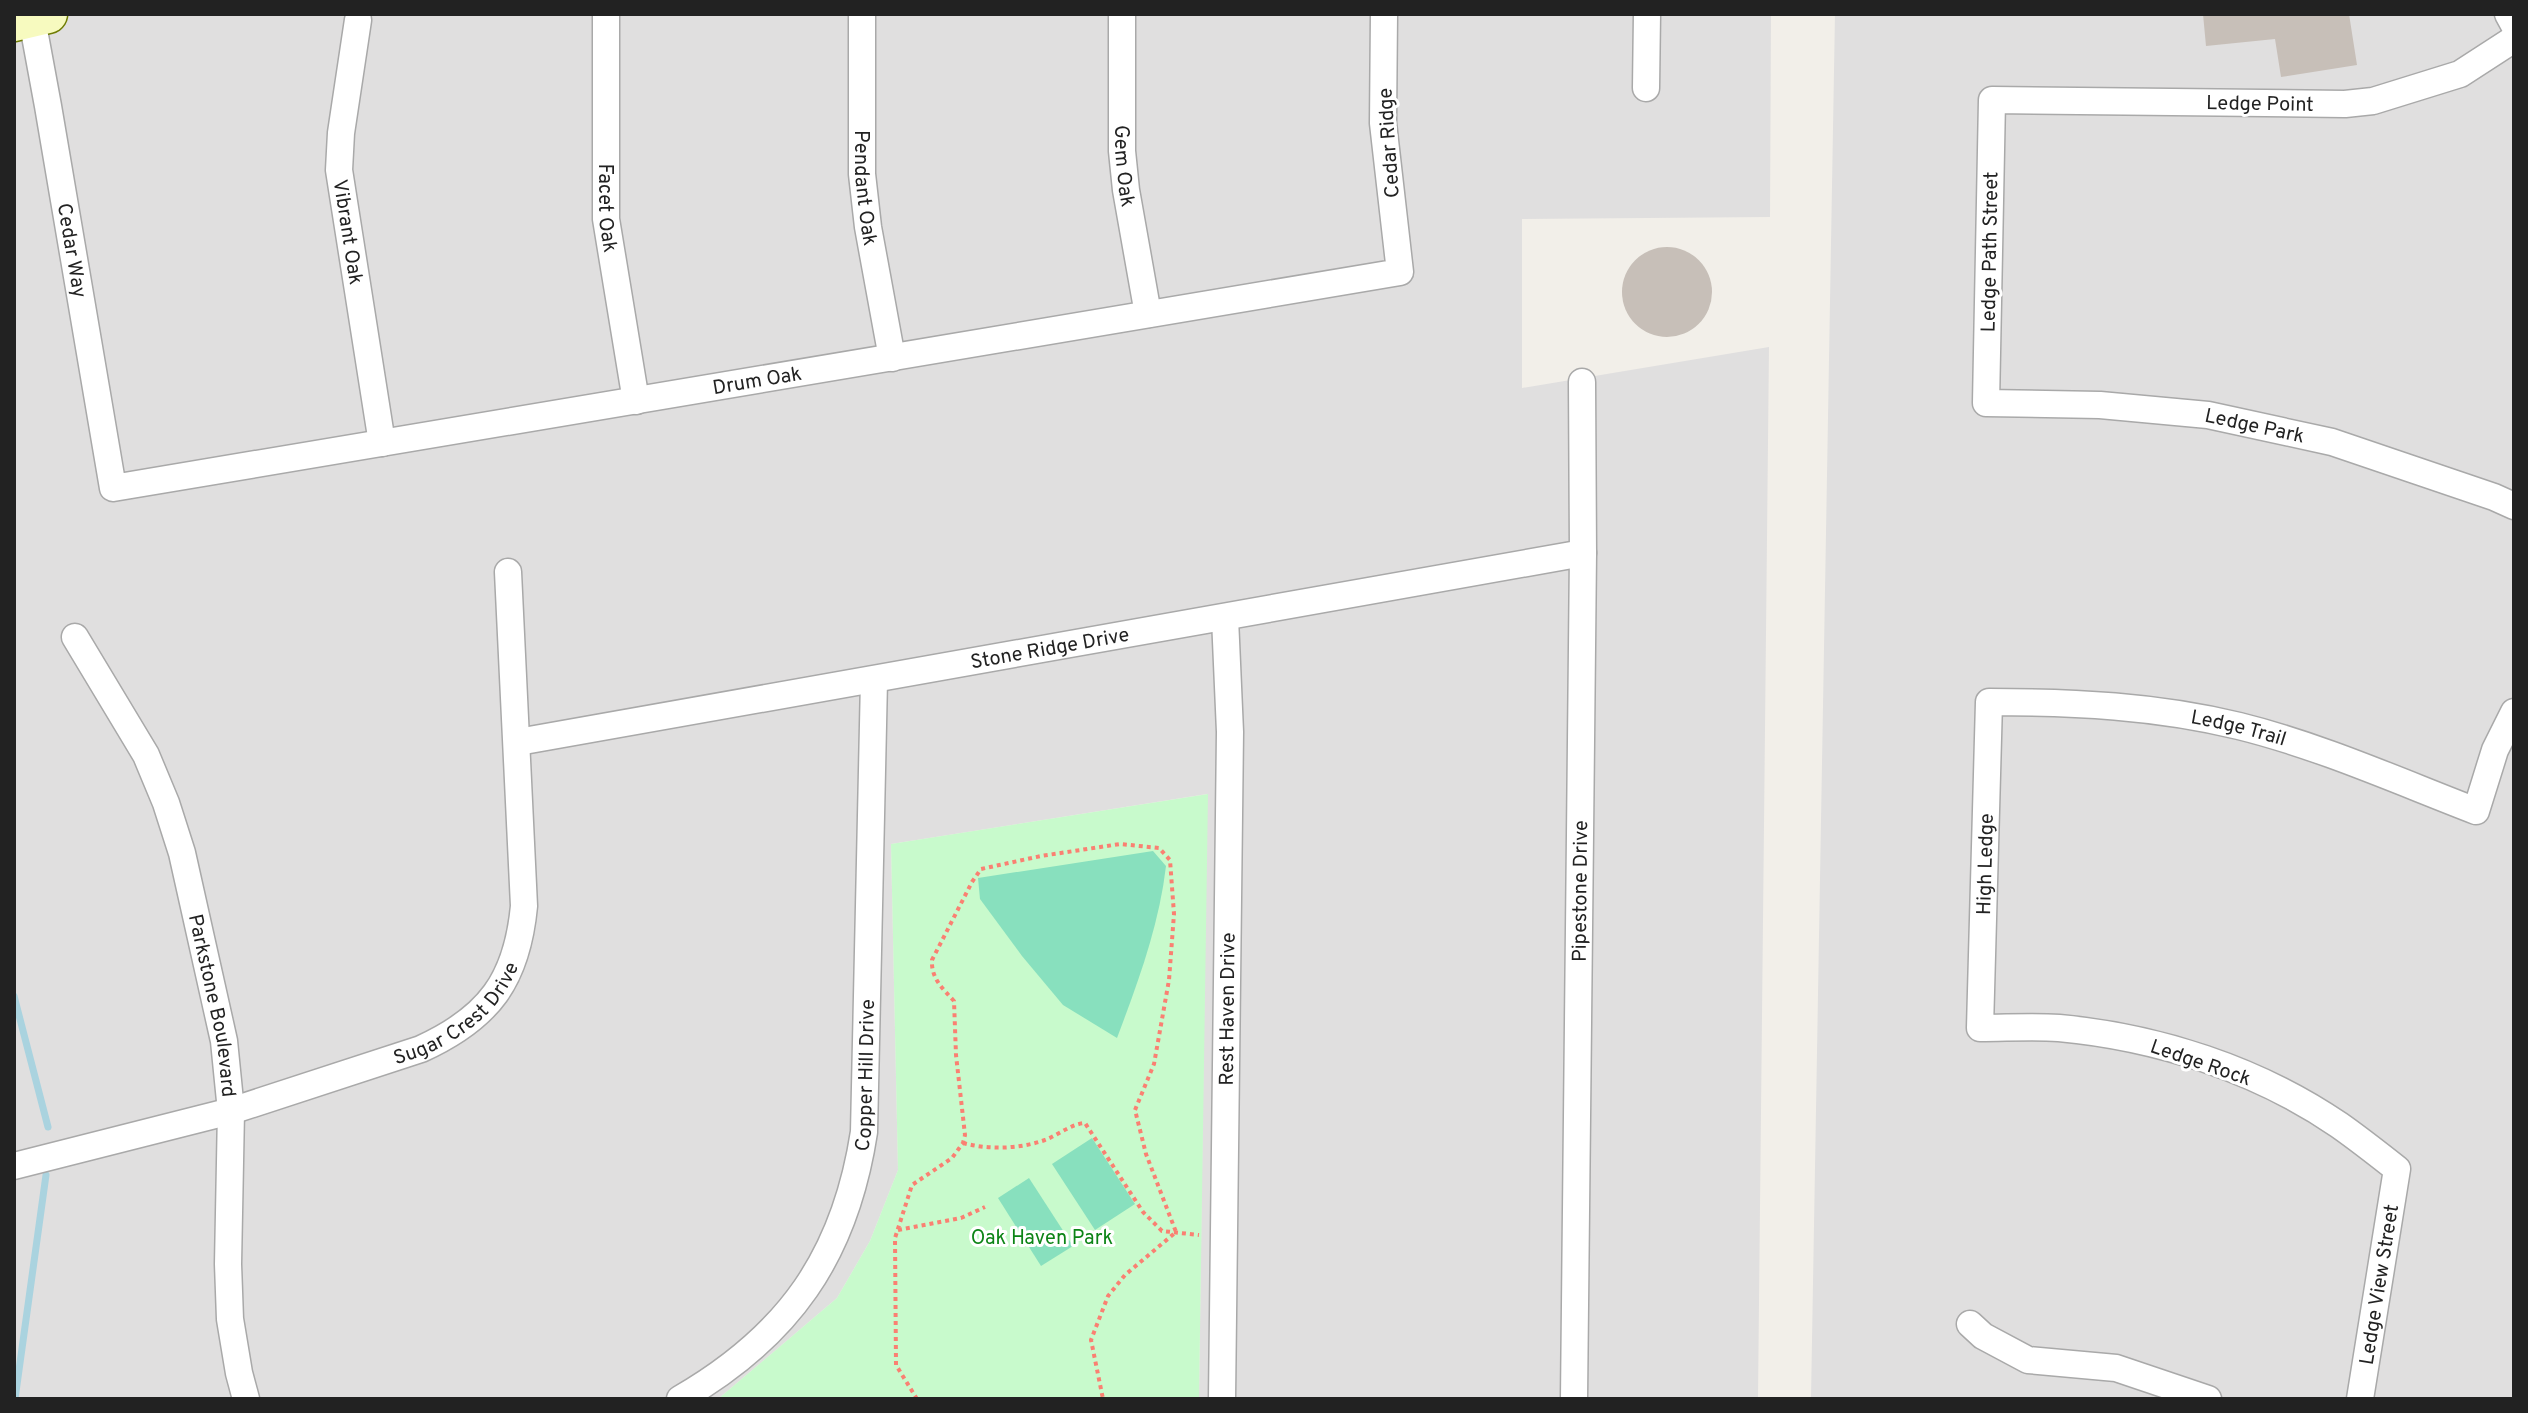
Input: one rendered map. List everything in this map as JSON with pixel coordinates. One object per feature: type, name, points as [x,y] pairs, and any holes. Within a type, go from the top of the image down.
[{"type":"street","name":"Facet Oak","points":[[606,14],[606,219],[636,401]]},
{"type":"street","name":"Pendant Oak","points":[[862,14],[862,174],[868,227],[892,358]]},
{"type":"street","name":"Gem Oak","points":[[1122,14],[1122,151],[1148,314]]},
{"type":"street","name":"Cedar Ridge","points":[[1384,14],[1383,123],[1400,272]]},
{"type":"street","points":[[1646,88],[1647,14]]},
{"type":"street","points":[[2508,14],[2514,25]]},
{"type":"street","name":"Cedar Way","points":[[31,17],[113,488]]},
{"type":"street","name":"Vibrant Oak","points":[[358,20],[341,133],[339,170],[382,443]]},
{"type":"street","name":"Ledge Point","points":[[1992,100],[2373,101],[2460,74],[2514,39]]},
{"type":"street","name":"Ledge Path Street","points":[[1986,403],[1992,100]]},
{"type":"street","name":"Drum Oak","points":[[113,488],[1400,272]]},
{"type":"street","name":"Pipestone Drive","points":[[1574,1399],[1582,382]]},
{"type":"street","name":"Ledge Park","points":[[1986,403],[2100,405],[2208,415],[2332,442],[2514,506]]},
{"type":"street","name":"Stone Ridge Drive","points":[[518,742],[1583,553]]},
{"type":"street","name":"Sugar Crest Drive","points":[[14,1166],[231,1111],[421,1049],[462,1027],[496,994],[511,967],[521,937],[524,906],[508,572]]},
{"type":"street","name":"Rest Haven Drive","points":[[1222,1399],[1230,732],[1225,618]]},
{"type":"street","name":"Parkstone Boulevard","points":[[75,637],[146,755],[182,853],[224,1041],[231,1111],[230,1319],[246,1399]]},
{"type":"street","name":"Copper Hill Drive","points":[[680,1399],[729,1368],[781,1321],[822,1265],[850,1201],[864,1132],[874,680]]},
{"type":"street","name":"Ledge Trail","points":[[1989,702],[2068,702],[2154,710],[2239,726],[2326,753],[2476,811],[2495,750],[2514,712]]},
{"type":"street","name":"High Ledge","points":[[1980,1028],[1989,702]]},
{"type":"street","name":"Ledge Rock","points":[[1980,1028],[2057,1028],[2117,1035],[2176,1049],[2233,1069],[2288,1095],[2337,1124],[2397,1169]]},
{"type":"street","name":"Ledge View Street","points":[[2360,1399],[2397,1169]]},
{"type":"street","points":[[1970,1324],[1983,1336],[2028,1360],[2116,1368],[2208,1399]]},
{"type":"path","points":[[917,1399],[896,1365],[895,1238],[912,1185],[952,1158],[963,1143],[954,1001],[937,982],[932,960],[981,869],[1120,844],[1159,848],[1170,860],[1174,914],[1169,980],[1154,1064],[1135,1110],[1146,1154],[1175,1233]]},
{"type":"path","points":[[963,1143],[985,1149],[1042,1141],[1085,1123],[1143,1212],[1162,1231],[1224,1236]]},
{"type":"path","points":[[898,1230],[961,1218],[985,1207]]},
{"type":"path","points":[[1103,1399],[1091,1340],[1108,1296],[1125,1275],[1175,1233]]},
{"type":"shaded area","points":[[14,14],[1771,14],[1770,217],[1522,219],[1522,388],[1769,347],[1758,1399],[1199,1399],[1207,794],[891,844],[898,1170],[870,1241],[837,1298],[718,1399],[14,1399]]},
{"type":"shaded area","points":[[1835,14],[2514,14],[2514,1399],[1811,1399]]},
{"type":"green space","name":"Oak Haven Park","points":[[1208,794],[1199,1399],[718,1399],[837,1298],[870,1241],[898,1170],[891,844]]},
{"type":"green space","points":[[1153,851],[1166,866],[1163,888],[1147,954],[1117,1038],[1063,1005],[980,899],[978,878]]},
{"type":"green space","points":[[1092,1138],[1135,1204],[1095,1230],[1052,1164]]},
{"type":"green space","points":[[1029,1178],[1073,1246],[1041,1266],[998,1198]]},
{"type":"building","points":[[2203,14],[2349,14],[2357,65],[2281,77],[2275,39],[2206,46]]},
{"type":"building","points":[[1667,247],[1684,250],[1699,260],[1709,275],[1712,292],[1709,309],[1699,324],[1684,334],[1667,337],[1650,334],[1635,324],[1625,309],[1622,292],[1625,275],[1635,260],[1650,250]]},
{"type":"waterway","points":[[14,996],[48,1127]]},
{"type":"waterway","points":[[15,1399],[46,1175]]}]
